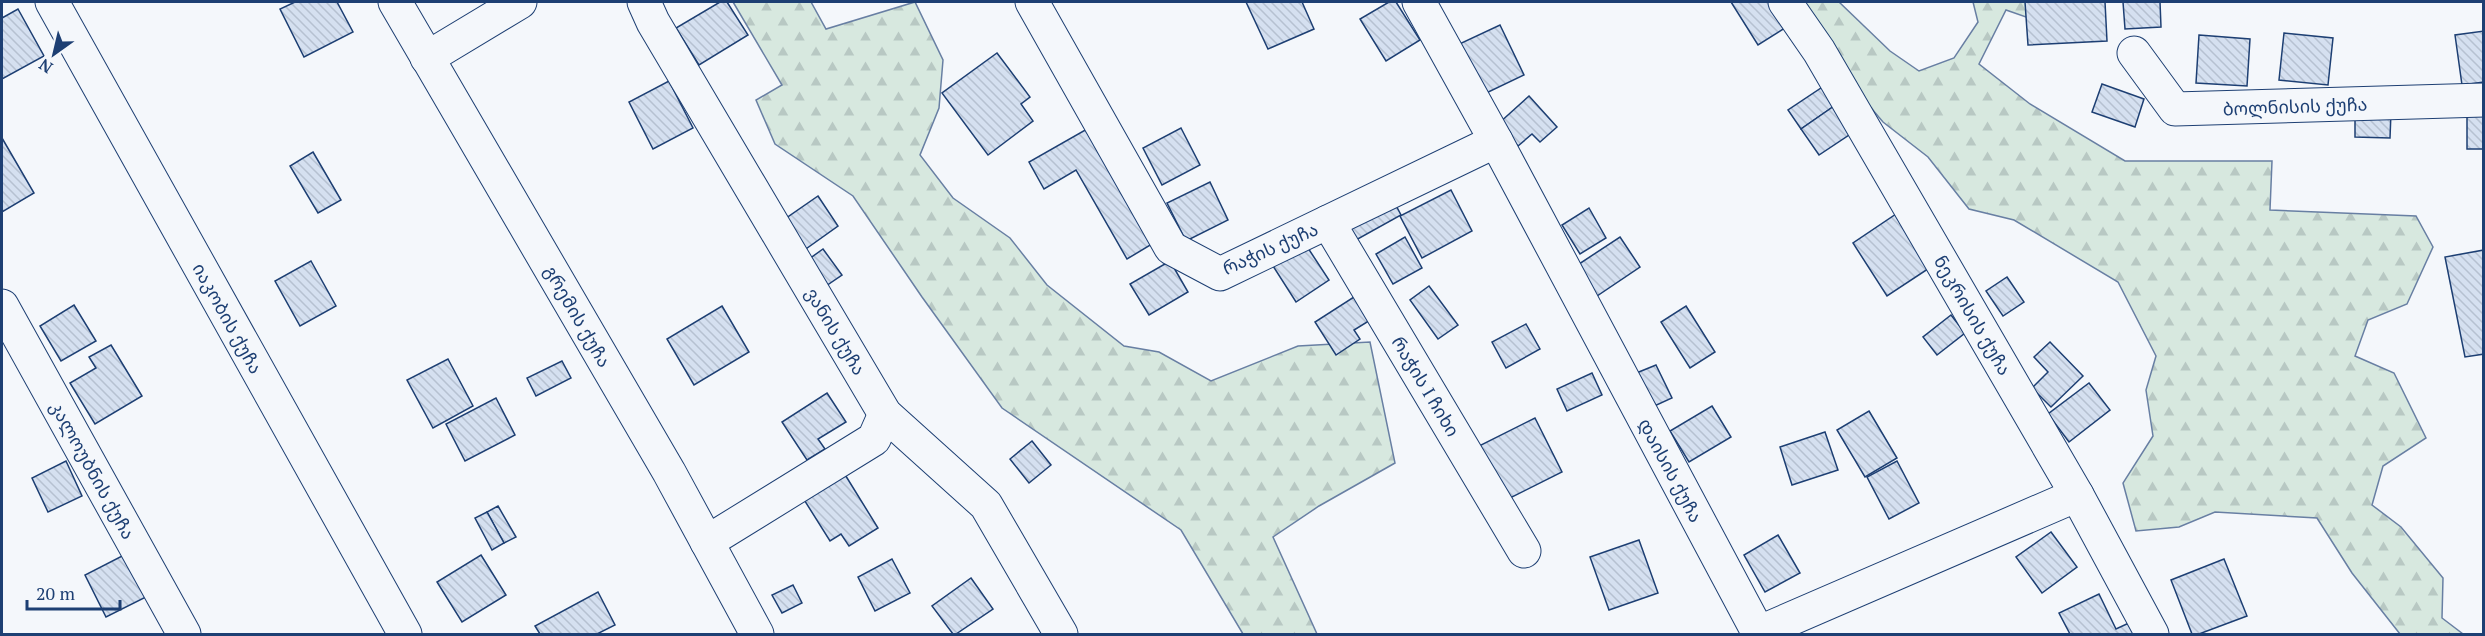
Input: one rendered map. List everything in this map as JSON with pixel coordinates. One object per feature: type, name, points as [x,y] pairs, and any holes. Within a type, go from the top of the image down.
[{"type":"street","name":"იაკობის ქუჩა","points":[[52,2],[405,634]]},
{"type":"street","name":"გრემის ქუჩა","points":[[395,2],[669,472],[757,634]]},
{"type":"street","points":[[427,58],[520,2]]},
{"type":"street","name":"ვანის ქუჩა","points":[[644,2],[653,22],[885,414],[986,505],[1061,634]]},
{"type":"street","name":"რაჭის ქუჩა","points":[[1032,2],[1171,248],[1220,274],[1496,141]]},
{"type":"street","name":"დაისის ქუჩა","points":[[1419,2],[1496,141],[1759,634],[2077,495]]},
{"type":"street","name":"ნეკრისის ქუჩა","points":[[1785,2],[1820,51],[2077,495],[2152,634]]},
{"type":"street","name":"ბოლნისის ქუჩა","points":[[2134,54],[2175,109],[2484,100]]},
{"type":"street","name":"რაჭის I ჩიხი","points":[[1328,222],[1524,551]]},
{"type":"street","name":"კალოუბნის ქუჩა","points":[[2,306],[184,634]]},
{"type":"street","points":[[707,542],[874,439],[885,414]]},
{"type":"green space","points":[[733,2],[811,2],[826,29],[915,2],[943,60],[939,108],[920,155],[953,198],[1010,238],[1047,285],[1124,346],[1159,352],[1211,381],[1298,346],[1370,342],[1395,463],[1319,506],[1273,537],[1317,634],[1243,634],[1181,530],[1002,408],[853,196],[775,144],[756,100],[782,85]]},
{"type":"green space","points":[[1781,2],[1839,2],[1890,51],[1919,71],[1954,58],[1978,22],[1973,2],[2091,2],[2087,38],[2006,10],[1979,64],[2030,104],[2125,161],[2272,161],[2270,210],[2416,216],[2433,247],[2407,304],[2368,320],[2355,356],[2394,373],[2426,438],[2383,466],[2372,505],[2401,527],[2443,578],[2442,618],[2463,634],[2400,634],[2352,573],[2317,518],[2215,512],[2179,527],[2136,531],[2123,483],[2153,436],[2146,390],[2156,356],[2118,282],[2014,220],[1969,209],[1928,157],[1883,122]]},
{"type":"building","points":[[295,2],[337,2],[353,32],[304,57],[280,9]]},
{"type":"building","points":[[720,2],[727,2],[748,35],[699,65],[676,28]]},
{"type":"building","points":[[1246,2],[1302,2],[1314,29],[1268,49]]},
{"type":"building","points":[[1389,2],[1396,2],[1420,40],[1386,61],[1360,19]]},
{"type":"building","points":[[1731,2],[1772,2],[1788,26],[1758,45]]},
{"type":"building","points":[[2025,2],[2105,2],[2107,41],[2028,45]]},
{"type":"building","points":[[2123,2],[2160,2],[2161,27],[2125,29]]},
{"type":"building","points":[[18,9],[44,56],[2,79],[2,18]]},
{"type":"building","points":[[1500,25],[1524,75],[1480,96],[1455,46]]},
{"type":"building","points":[[2484,31],[2484,82],[2462,85],[2455,35]]},
{"type":"building","points":[[2284,33],[2333,38],[2328,85],[2279,80]]},
{"type":"building","points":[[2199,35],[2250,39],[2247,86],[2196,83]]},
{"type":"building","points":[[997,53],[1030,97],[1021,104],[1033,121],[988,155],[942,93]]},
{"type":"building","points":[[669,81],[693,128],[653,149],[629,102]]},
{"type":"building","points":[[2102,84],[2144,99],[2135,127],[2092,112]]},
{"type":"building","points":[[1824,86],[1837,104],[1801,129],[1788,110]]},
{"type":"building","points":[[1529,96],[1557,127],[1540,142],[1532,134],[1518,146],[1498,124]]},
{"type":"building","points":[[1837,104],[1855,131],[1819,155],[1801,129]]},
{"type":"building","points":[[2355,112],[2391,112],[2390,138],[2355,137]]},
{"type":"building","points":[[2467,114],[2484,114],[2484,149],[2467,149]]},
{"type":"building","points":[[1181,128],[1200,165],[1162,185],[1143,148]]},
{"type":"building","points":[[1087,129],[1152,244],[1127,259],[1076,170],[1044,189],[1029,162]]},
{"type":"building","points":[[2,138],[34,193],[2,212]]},
{"type":"building","points":[[313,152],[341,200],[318,213],[290,166]]},
{"type":"building","points":[[1210,182],[1228,220],[1186,241],[1167,203]]},
{"type":"building","points":[[1451,190],[1472,231],[1422,258],[1400,216]]},
{"type":"building","points":[[818,196],[838,226],[803,251],[782,221]]},
{"type":"building","points":[[1391,196],[1401,215],[1356,240],[1346,221]]},
{"type":"building","points":[[1589,208],[1606,238],[1580,254],[1562,225]]},
{"type":"building","points":[[1905,208],[1940,261],[1887,296],[1853,243]]},
{"type":"building","points":[[1405,237],[1422,268],[1393,284],[1376,254]]},
{"type":"building","points":[[1620,237],[1640,267],[1597,296],[1576,266]]},
{"type":"building","points":[[1306,245],[1329,280],[1296,302],[1273,266]]},
{"type":"building","points":[[823,249],[842,275],[820,290],[802,264]]},
{"type":"building","points":[[2484,250],[2484,354],[2465,357],[2445,257]]},
{"type":"building","points":[[311,261],[336,306],[300,326],[275,281]]},
{"type":"building","points":[[1170,261],[1188,292],[1149,315],[1130,284]]},
{"type":"building","points":[[2007,277],[2024,302],[2003,316],[1986,291]]},
{"type":"building","points":[[1429,286],[1458,325],[1438,339],[1410,300]]},
{"type":"building","points":[[1357,295],[1372,319],[1354,330],[1360,339],[1336,355],[1315,322]]},
{"type":"building","points":[[74,305],[96,341],[61,361],[40,326]]},
{"type":"building","points":[[722,306],[749,352],[694,385],[667,339]]},
{"type":"building","points":[[1686,306],[1715,352],[1690,368],[1661,322]]},
{"type":"building","points":[[1951,315],[1965,333],[1937,355],[1923,337]]},
{"type":"building","points":[[1526,324],[1540,349],[1506,368],[1492,342]]},
{"type":"building","points":[[2050,342],[2083,376],[2051,407],[2032,388],[2048,372],[2034,357]]},
{"type":"building","points":[[111,345],[142,396],[95,424],[70,383],[96,368],[89,357]]},
{"type":"building","points":[[448,359],[473,406],[433,428],[407,380]]},
{"type":"building","points":[[562,361],[571,378],[536,396],[527,378]]},
{"type":"building","points":[[1656,365],[1672,398],[1650,408],[1634,374]]},
{"type":"building","points":[[1592,373],[1602,395],[1567,411],[1557,389]]},
{"type":"building","points":[[2089,383],[2110,410],[2069,442],[2048,414]]},
{"type":"building","points":[[827,393],[846,422],[818,439],[825,449],[807,460],[782,422]]},
{"type":"building","points":[[496,398],[515,435],[465,461],[446,424]]},
{"type":"building","points":[[1712,406],[1731,437],[1689,462],[1670,431]]},
{"type":"building","points":[[1869,411],[1897,458],[1865,477],[1837,430]]},
{"type":"building","points":[[1535,418],[1562,472],[1502,502],[1475,448]]},
{"type":"building","points":[[1825,432],[1838,470],[1792,485],[1780,447]]},
{"type":"building","points":[[1032,441],[1051,465],[1029,483],[1010,459]]},
{"type":"building","points":[[66,461],[82,496],[48,512],[32,478]]},
{"type":"building","points":[[1897,461],[1919,503],[1889,519],[1867,477]]},
{"type":"building","points":[[844,473],[878,528],[849,546],[841,534],[830,541],[803,498]]},
{"type":"building","points":[[498,506],[516,537],[504,543],[487,512]]},
{"type":"building","points":[[487,512],[504,543],[492,550],[475,518]]},
{"type":"building","points":[[2051,532],[2077,567],[2042,593],[2016,557]]},
{"type":"building","points":[[1778,535],[1800,573],[1765,592],[1744,555]]},
{"type":"building","points":[[1639,540],[1658,593],[1609,610],[1590,557]]},
{"type":"building","points":[[126,554],[148,596],[106,617],[85,575]]},
{"type":"building","points":[[481,555],[506,595],[462,622],[437,582]]},
{"type":"building","points":[[892,559],[910,593],[875,611],[858,577]]},
{"type":"building","points":[[2224,559],[2247,616],[2199,634],[2192,634],[2171,580]]},
{"type":"building","points":[[971,578],[993,609],[953,634],[932,606]]},
{"type":"building","points":[[793,585],[802,603],[782,613],[772,595]]},
{"type":"building","points":[[598,592],[615,625],[597,634],[540,634],[535,626]]},
{"type":"building","points":[[2099,594],[2116,629],[2131,622],[2137,634],[2070,634],[2059,613]]}]
